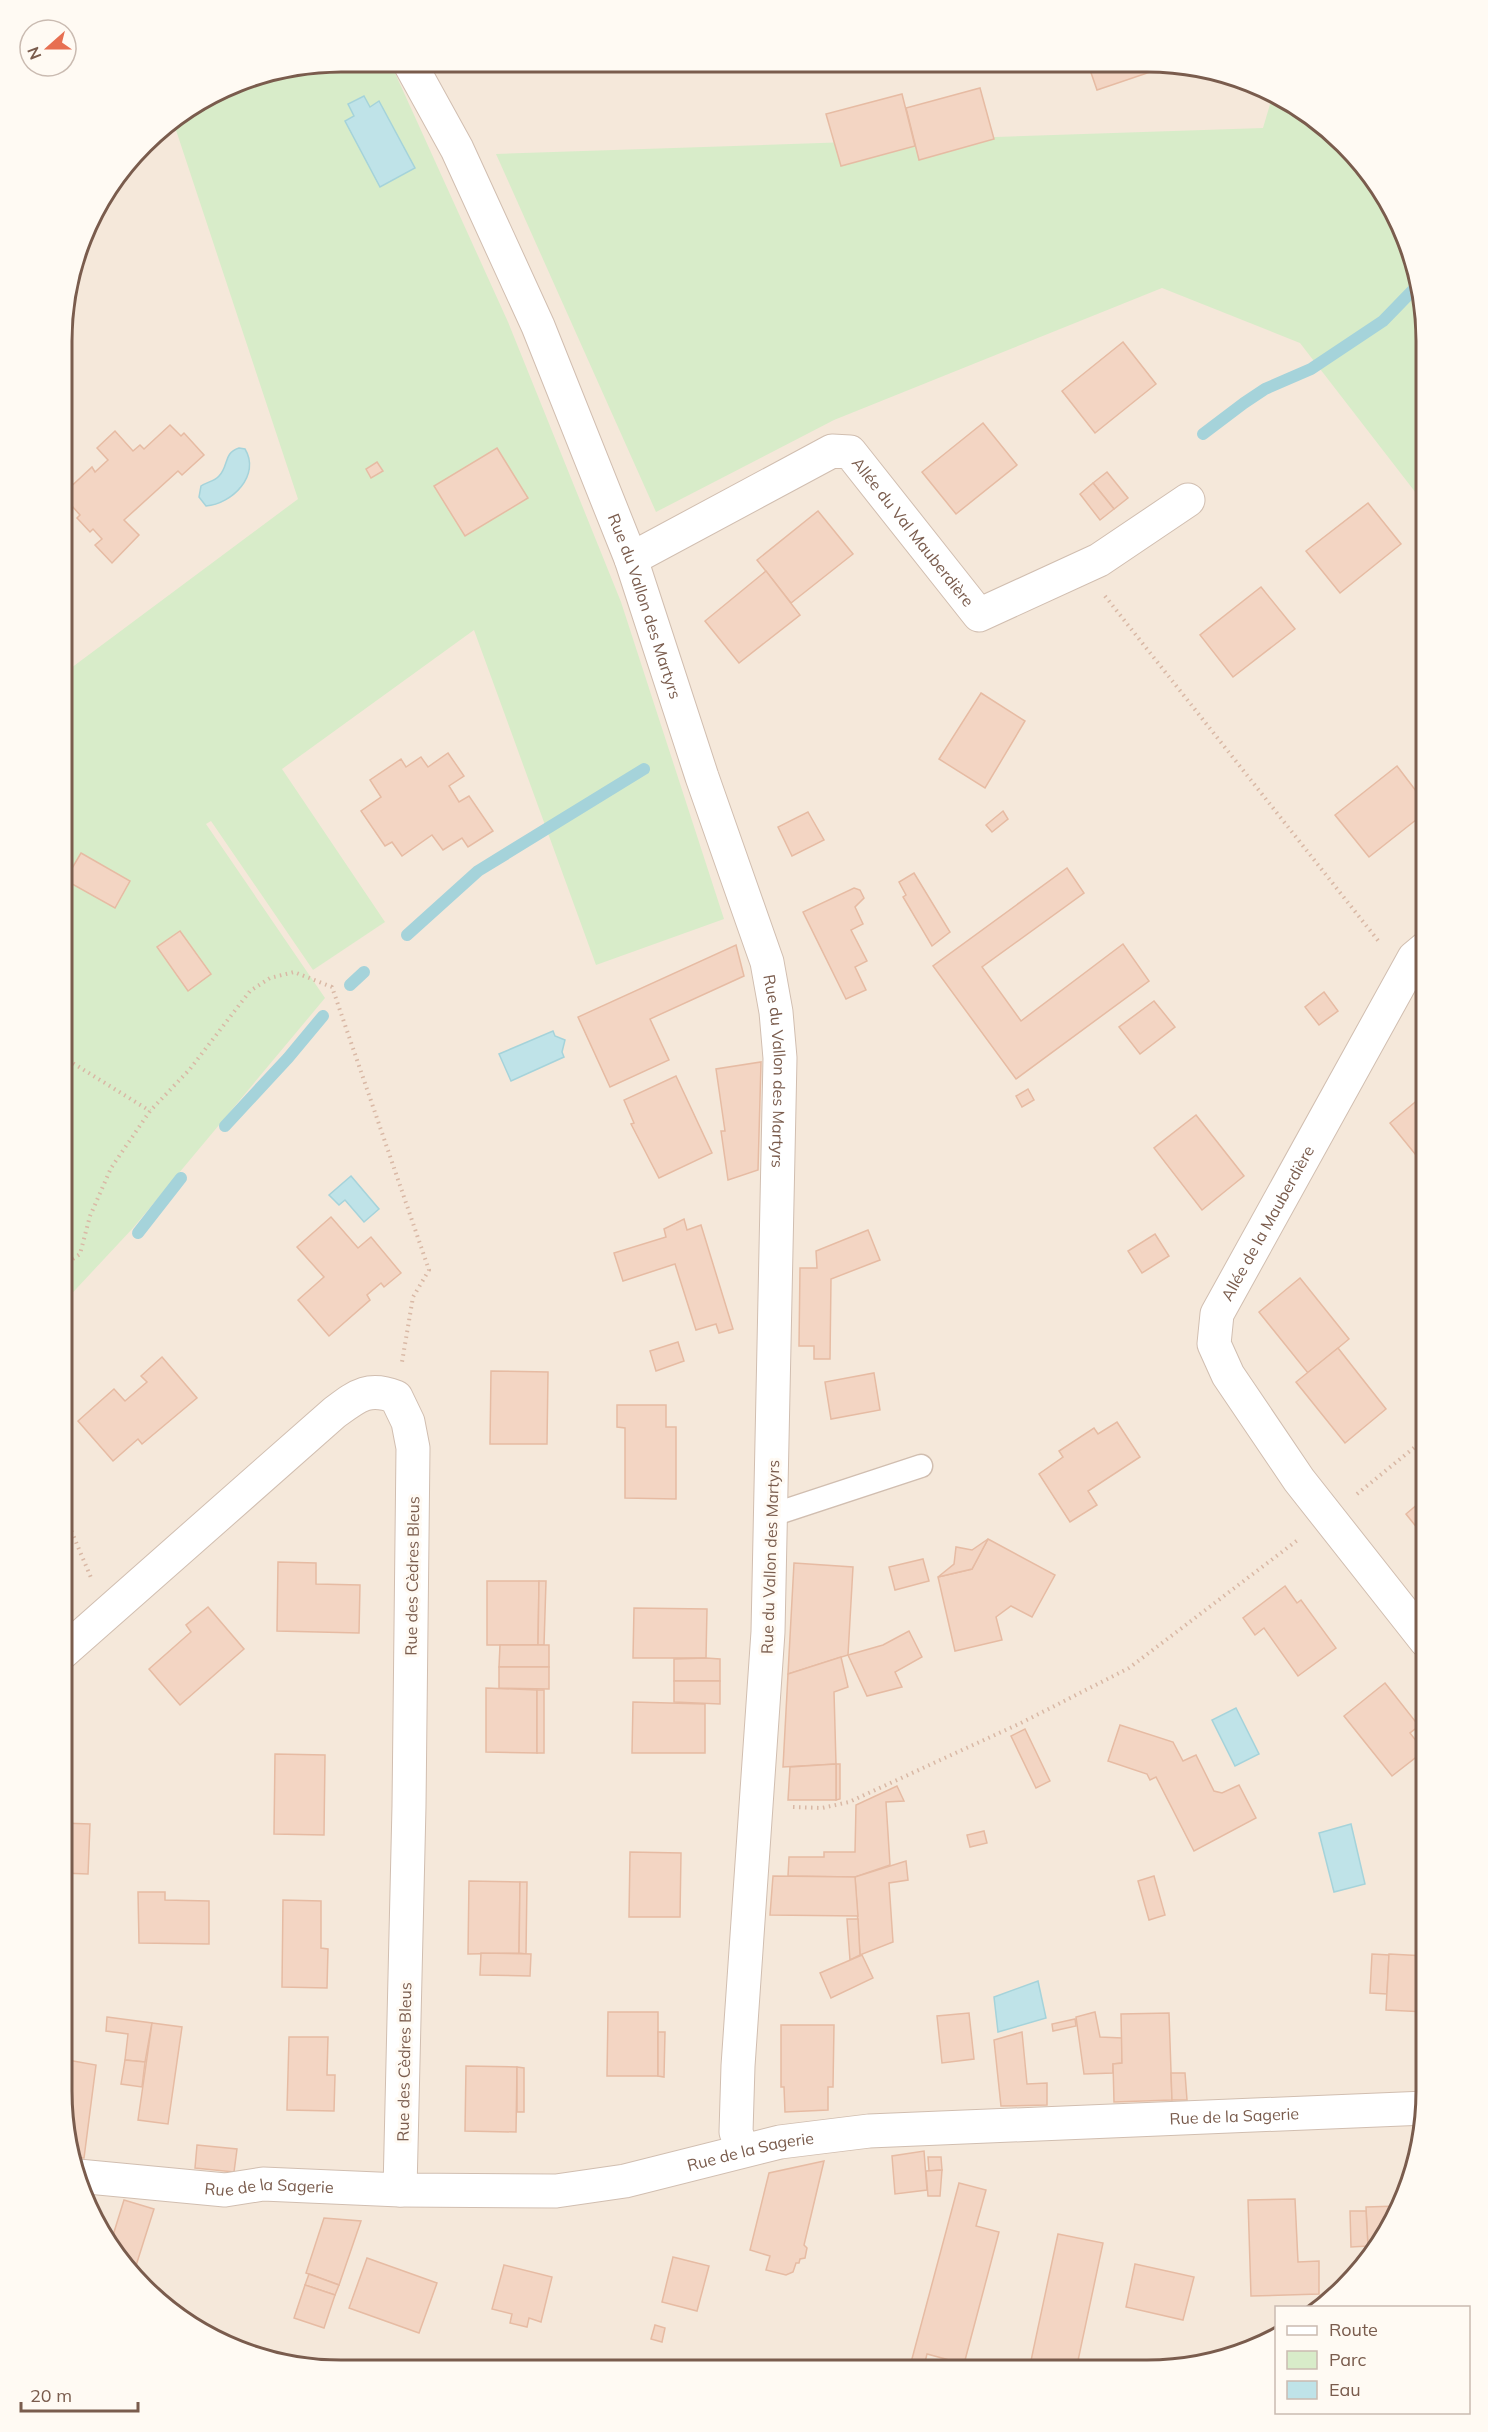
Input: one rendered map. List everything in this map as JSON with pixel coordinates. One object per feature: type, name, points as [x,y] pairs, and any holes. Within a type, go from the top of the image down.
[{"type":"street","name":"Rue du Vallon des Martyrs","points":[[415,72],[457,149],[538,326],[631,559],[702,777],[766,962],[776,1012],[780,1058],[772,1515],[768,1632],[738,2066],[736,2132],[742,2150]]},
{"type":"street","name":"Allée du Val Mauberdière","points":[[631,559],[832,451],[850,452],[979,615],[1099,560],[1188,500]]},
{"type":"street","name":"Allée de la Mauberdière","points":[[1416,956],[1217,1314],[1214,1344],[1228,1375],[1299,1480],[1416,1628]]},
{"type":"street","points":[[72,1644],[334,1413],[360,1394],[380,1391],[396,1397]]},
{"type":"street","name":"Rue des Cèdres Bleus","points":[[396,1397],[408,1422],[413,1448],[410,1806],[400,2190]]},
{"type":"street","name":"Rue de la Sagerie","points":[[86,2177],[225,2190],[263,2184],[400,2190],[556,2191],[625,2181],[780,2142],[869,2131],[1415,2108]]},
{"type":"lane","points":[[772,1515],[921,1466]]},
{"type":"path","points":[[1082,568],[1405,974]]},
{"type":"path","points":[[72,1260],[80,1254],[90,1216],[111,1168],[150,1111],[190,1069],[250,991],[270,978],[294,972],[332,987],[429,1270],[413,1297],[396,1397]]},
{"type":"path","points":[[72,1063],[150,1111]]},
{"type":"path","points":[[756,1806],[822,1808],[849,1802],[1100,1683],[1156,1649],[1416,1446]]},
{"type":"path","points":[[72,1532],[107,1613]]},
{"type":"shaded area","points":[[341,72],[1147,72],[1182,74],[1234,86],[1297,117],[1337,151],[1360,177],[1380,206],[1396,238],[1411,288],[1416,341],[1416,2091],[1414,2126],[1402,2178],[1371,2241],[1337,2281],[1311,2304],[1308,2306],[1275,2306],[1275,2328],[1250,2340],[1200,2355],[1147,2360],[341,2360],[306,2358],[254,2346],[191,2315],[151,2281],[128,2255],[108,2226],[92,2194],[77,2144],[72,2091],[72,341],[74,306],[81,271],[92,238],[117,191],[151,151],[191,117],[238,92],[271,81],[306,74]]},
{"type":"green space","points":[[395,72],[508,322],[621,602],[724,919],[596,965],[474,630],[282,769],[385,922],[313,970],[211,821],[206,824],[325,998],[133,1228],[72,1293],[72,667],[298,499],[176,129],[206,108],[238,92],[271,81],[306,74]]},
{"type":"green space","points":[[1271,102],[1311,128],[1337,151],[1371,191],[1396,238],[1407,271],[1414,306],[1416,493],[1300,343],[1162,288],[834,420],[656,512],[496,154],[1263,128]]},
{"type":"water","points":[[364,96],[370,107],[379,101],[415,168],[380,187],[345,121],[354,116],[348,104]]},
{"type":"water","points":[[239,448],[245,449],[249,459],[247,478],[234,494],[216,504],[206,506],[199,497],[201,486],[217,478],[228,456]]},
{"type":"water","points":[[553,1031],[555,1036],[565,1040],[562,1052],[564,1057],[511,1081],[499,1054]]},
{"type":"water","points":[[351,1176],[379,1209],[364,1222],[345,1200],[339,1205],[329,1195]]},
{"type":"water","points":[[1236,1708],[1259,1754],[1235,1766],[1212,1720]]},
{"type":"water","points":[[1351,1824],[1365,1884],[1334,1892],[1319,1833]]},
{"type":"water","points":[[1038,1981],[1046,2018],[998,2032],[994,1997]]},
{"type":"building","points":[[1091,72],[1150,72],[1097,90]]},
{"type":"building","points":[[980,88],[994,139],[919,160],[906,108]]},
{"type":"building","points":[[902,94],[915,146],[841,166],[826,114]]},
{"type":"building","points":[[1123,342],[1156,384],[1095,433],[1062,391]]},
{"type":"building","points":[[983,423],[1017,465],[956,514],[922,472]]},
{"type":"building","points":[[170,425],[181,436],[184,433],[204,455],[182,475],[178,471],[124,520],[139,535],[112,563],[95,545],[102,539],[93,529],[90,532],[77,518],[80,515],[72,506],[72,486],[92,467],[95,472],[108,460],[97,448],[115,431],[133,451],[140,445],[144,449]]},
{"type":"building","points":[[497,448],[528,498],[465,536],[434,486]]},
{"type":"building","points":[[377,462],[383,471],[371,478],[366,469]]},
{"type":"building","points":[[1107,472],[1128,498],[1114,509],[1093,483]]},
{"type":"building","points":[[1093,483],[1114,509],[1100,520],[1080,494]]},
{"type":"building","points":[[1368,503],[1401,544],[1340,593],[1306,551]]},
{"type":"building","points":[[818,511],[853,554],[791,603],[757,560]]},
{"type":"building","points":[[766,571],[800,615],[739,663],[705,621]]},
{"type":"building","points":[[1261,587],[1295,629],[1233,677],[1200,635]]},
{"type":"building","points":[[981,693],[1025,721],[985,788],[939,759]]},
{"type":"building","points":[[448,753],[464,776],[449,786],[459,802],[469,796],[493,831],[468,847],[462,838],[443,850],[432,835],[402,856],[392,842],[385,846],[361,811],[381,797],[370,780],[401,759],[406,767],[421,757],[428,767]]},
{"type":"building","points":[[1397,766],[1416,791],[1416,820],[1369,857],[1335,815]]},
{"type":"building","points":[[1003,811],[1008,819],[992,832],[986,825]]},
{"type":"building","points":[[808,812],[824,840],[792,856],[778,827]]},
{"type":"building","points":[[81,853],[130,881],[115,908],[72,884],[72,868]]},
{"type":"building","points":[[1067,868],[1084,893],[982,967],[1021,1021],[1123,944],[1149,981],[1016,1079],[933,966]]},
{"type":"building","points":[[914,873],[950,932],[932,946],[903,897],[906,895],[899,882]]},
{"type":"building","points":[[854,888],[860,890],[864,898],[855,907],[863,924],[851,930],[867,961],[855,967],[866,990],[846,999],[803,912]]},
{"type":"building","points":[[180,931],[211,974],[188,991],[157,947]]},
{"type":"building","points":[[736,945],[744,976],[650,1019],[669,1060],[610,1087],[578,1017]]},
{"type":"building","points":[[1324,992],[1338,1011],[1319,1025],[1305,1007]]},
{"type":"building","points":[[1154,1001],[1175,1027],[1140,1054],[1119,1027]]},
{"type":"building","points":[[761,1062],[758,1170],[728,1180],[721,1131],[725,1131],[716,1069]]},
{"type":"building","points":[[676,1076],[712,1153],[659,1178],[631,1124],[634,1123],[624,1100]]},
{"type":"building","points":[[1028,1089],[1034,1100],[1022,1107],[1016,1096]]},
{"type":"building","points":[[1416,1101],[1416,1155],[1390,1123]]},
{"type":"building","points":[[1196,1115],[1244,1176],[1202,1210],[1154,1148]]},
{"type":"building","points":[[331,1217],[358,1248],[371,1237],[401,1273],[384,1287],[381,1283],[367,1295],[370,1300],[329,1336],[298,1300],[324,1277],[297,1247]]},
{"type":"building","points":[[684,1219],[687,1230],[701,1225],[733,1329],[719,1333],[716,1324],[696,1330],[675,1264],[623,1281],[614,1253],[666,1237],[664,1229]]},
{"type":"building","points":[[868,1230],[880,1260],[831,1279],[830,1359],[814,1359],[814,1346],[799,1346],[800,1268],[817,1268],[816,1251]]},
{"type":"building","points":[[1155,1234],[1169,1256],[1142,1273],[1128,1251]]},
{"type":"building","points":[[1300,1278],[1349,1339],[1308,1373],[1259,1312]]},
{"type":"building","points":[[678,1342],[684,1361],[656,1371],[650,1351]]},
{"type":"building","points":[[1338,1348],[1386,1409],[1345,1443],[1296,1382]]},
{"type":"building","points":[[162,1357],[197,1398],[142,1444],[138,1439],[113,1461],[78,1421],[114,1389],[125,1401],[147,1382],[141,1376]]},
{"type":"building","points":[[491,1371],[548,1372],[547,1444],[490,1444]]},
{"type":"building","points":[[874,1373],[880,1410],[831,1419],[825,1382]]},
{"type":"building","points":[[617,1405],[666,1405],[666,1427],[676,1427],[676,1499],[625,1498],[625,1428],[617,1427]]},
{"type":"building","points":[[1117,1422],[1140,1457],[1088,1491],[1097,1505],[1070,1522],[1039,1474],[1063,1457],[1059,1451],[1094,1428],[1098,1434]]},
{"type":"building","points":[[1416,1506],[1416,1526],[1406,1514]]},
{"type":"building","points":[[988,1539],[1055,1575],[1032,1617],[1011,1606],[996,1617],[1002,1640],[955,1651],[938,1577],[972,1569]]},
{"type":"building","points":[[988,1539],[972,1569],[938,1577],[954,1564],[956,1547],[972,1550]]},
{"type":"building","points":[[923,1559],[929,1581],[895,1590],[889,1567]]},
{"type":"building","points":[[278,1562],[316,1563],[316,1584],[360,1585],[359,1633],[277,1631]]},
{"type":"building","points":[[794,1563],[853,1567],[848,1655],[788,1674]]},
{"type":"building","points":[[487,1581],[539,1581],[538,1645],[487,1645]]},
{"type":"building","points":[[539,1581],[546,1581],[544,1645],[538,1645]]},
{"type":"building","points":[[1285,1586],[1297,1603],[1301,1600],[1336,1648],[1298,1676],[1264,1628],[1255,1635],[1243,1618]]},
{"type":"building","points":[[208,1607],[244,1649],[180,1705],[149,1669],[191,1632],[186,1625]]},
{"type":"building","points":[[634,1608],[707,1609],[706,1658],[633,1658]]},
{"type":"building","points":[[909,1631],[922,1657],[895,1672],[902,1687],[867,1696],[848,1655],[883,1645]]},
{"type":"building","points":[[500,1645],[549,1645],[549,1667],[499,1667]]},
{"type":"building","points":[[841,1657],[848,1687],[834,1692],[836,1764],[783,1767],[788,1674]]},
{"type":"building","points":[[674,1659],[720,1659],[720,1681],[674,1681]]},
{"type":"building","points":[[499,1667],[549,1667],[549,1689],[499,1688]]},
{"type":"building","points":[[674,1681],[720,1681],[720,1704],[674,1702]]},
{"type":"building","points":[[1385,1683],[1416,1722],[1416,1728],[1410,1733],[1416,1741],[1416,1757],[1392,1776],[1344,1716]]},
{"type":"building","points":[[486,1688],[537,1690],[537,1753],[486,1752]]},
{"type":"building","points":[[537,1690],[544,1690],[544,1753],[537,1753]]},
{"type":"building","points":[[633,1702],[705,1704],[705,1753],[632,1753]]},
{"type":"building","points":[[1120,1725],[1173,1742],[1183,1761],[1196,1755],[1214,1791],[1222,1793],[1239,1785],[1256,1818],[1194,1851],[1156,1777],[1150,1780],[1147,1774],[1108,1761]]},
{"type":"building","points":[[1025,1729],[1050,1781],[1036,1788],[1011,1736]]},
{"type":"building","points":[[275,1754],[325,1755],[324,1835],[274,1834]]},
{"type":"building","points":[[836,1764],[840,1764],[840,1799],[836,1800]]},
{"type":"building","points":[[836,1764],[836,1800],[788,1800],[790,1767]]},
{"type":"building","points":[[897,1786],[904,1801],[886,1802],[890,1865],[855,1877],[788,1876],[789,1857],[824,1857],[824,1852],[855,1852],[856,1805]]},
{"type":"building","points":[[72,1823],[90,1824],[88,1874],[72,1873]]},
{"type":"building","points":[[984,1831],[987,1843],[970,1847],[967,1835]]},
{"type":"building","points":[[630,1852],[681,1853],[680,1917],[629,1917]]},
{"type":"building","points":[[906,1861],[908,1880],[889,1883],[893,1942],[860,1955],[855,1877]]},
{"type":"building","points":[[773,1876],[855,1877],[858,1916],[770,1915]]},
{"type":"building","points":[[1154,1876],[1165,1915],[1149,1920],[1138,1881]]},
{"type":"building","points":[[469,1881],[520,1882],[519,1953],[468,1954]]},
{"type":"building","points":[[520,1882],[527,1882],[526,1954],[519,1953]]},
{"type":"building","points":[[138,1892],[165,1892],[165,1900],[209,1901],[209,1944],[139,1943]]},
{"type":"building","points":[[283,1900],[321,1901],[321,1948],[328,1949],[327,1988],[282,1987]]},
{"type":"building","points":[[847,1919],[858,1919],[860,1955],[850,1960]]},
{"type":"building","points":[[481,1953],[531,1954],[530,1976],[480,1975]]},
{"type":"building","points":[[1372,1954],[1389,1955],[1387,1994],[1370,1993]]},
{"type":"building","points":[[1389,1954],[1416,1955],[1416,2012],[1386,2010]]},
{"type":"building","points":[[862,1955],[873,1978],[831,1998],[820,1973]]},
{"type":"building","points":[[608,2012],[658,2012],[658,2076],[607,2076]]},
{"type":"building","points":[[1095,2012],[1100,2037],[1122,2038],[1122,2063],[1113,2064],[1113,2073],[1084,2074],[1076,2017]]},
{"type":"building","points":[[969,2013],[974,2059],[942,2063],[937,2016]]},
{"type":"building","points":[[1169,2013],[1172,2100],[1114,2102],[1113,2064],[1122,2063],[1121,2014]]},
{"type":"building","points":[[107,2017],[152,2023],[145,2062],[125,2060],[128,2034],[106,2031]]},
{"type":"building","points":[[1075,2019],[1076,2026],[1053,2031],[1052,2024]]},
{"type":"building","points":[[152,2023],[182,2027],[168,2124],[138,2120]]},
{"type":"building","points":[[781,2025],[834,2025],[833,2087],[828,2087],[828,2110],[785,2112],[784,2087],[781,2087]]},
{"type":"building","points":[[658,2032],[665,2032],[664,2077],[658,2076]]},
{"type":"building","points":[[1022,2032],[1027,2084],[1047,2083],[1047,2105],[1001,2106],[994,2040]]},
{"type":"building","points":[[289,2037],[328,2037],[327,2075],[335,2075],[334,2111],[287,2110]]},
{"type":"building","points":[[125,2060],[145,2062],[142,2087],[121,2084]]},
{"type":"building","points":[[72,2061],[96,2065],[84,2158],[80,2158],[74,2126]]},
{"type":"building","points":[[466,2066],[517,2067],[516,2132],[465,2131]]},
{"type":"building","points":[[517,2067],[524,2068],[524,2112],[517,2112]]},
{"type":"building","points":[[1171,2073],[1185,2073],[1187,2100],[1172,2100]]},
{"type":"building","points":[[197,2145],[237,2149],[234,2172],[195,2168]]},
{"type":"building","points":[[924,2151],[927,2190],[895,2194],[892,2156]]},
{"type":"building","points":[[928,2157],[941,2157],[942,2170],[929,2171]]},
{"type":"building","points":[[824,2161],[804,2245],[807,2248],[805,2258],[800,2259],[793,2272],[786,2275],[766,2270],[770,2256],[750,2250],[769,2173]]},
{"type":"building","points":[[942,2170],[940,2196],[928,2196],[926,2171]]},
{"type":"building","points":[[959,2183],[986,2190],[976,2226],[999,2232],[965,2360],[949,2360],[927,2354],[926,2360],[912,2360]]},
{"type":"building","points":[[1295,2199],[1298,2262],[1319,2261],[1319,2294],[1251,2296],[1248,2200]]},
{"type":"building","points":[[124,2200],[154,2209],[136,2265],[113,2235]]},
{"type":"building","points":[[1390,2206],[1368,2245],[1366,2207]]},
{"type":"building","points":[[1350,2211],[1366,2211],[1368,2245],[1351,2247]]},
{"type":"building","points":[[324,2218],[361,2221],[339,2285],[306,2273]]},
{"type":"building","points":[[1058,2234],[1103,2243],[1078,2360],[1031,2360]]},
{"type":"building","points":[[673,2257],[709,2266],[697,2311],[662,2302]]},
{"type":"building","points":[[367,2258],[437,2283],[419,2333],[349,2308]]},
{"type":"building","points":[[1135,2264],[1194,2277],[1183,2320],[1126,2307]]},
{"type":"building","points":[[504,2265],[552,2277],[541,2322],[529,2318],[527,2327],[510,2323],[512,2314],[492,2309]]},
{"type":"building","points":[[309,2274],[339,2285],[335,2295],[305,2285]]},
{"type":"building","points":[[305,2285],[335,2295],[324,2328],[294,2318]]},
{"type":"building","points":[[655,2325],[665,2328],[662,2342],[651,2339]]},
{"type":"waterway","points":[[1203,434],[1265,389],[1311,369],[1383,321],[1412,292]]},
{"type":"waterway","points":[[407,935],[478,871],[644,769]]},
{"type":"waterway","points":[[350,985],[364,972]]},
{"type":"waterway","points":[[225,1126],[288,1058],[323,1016]]},
{"type":"waterway","points":[[138,1233],[181,1178]]}]
